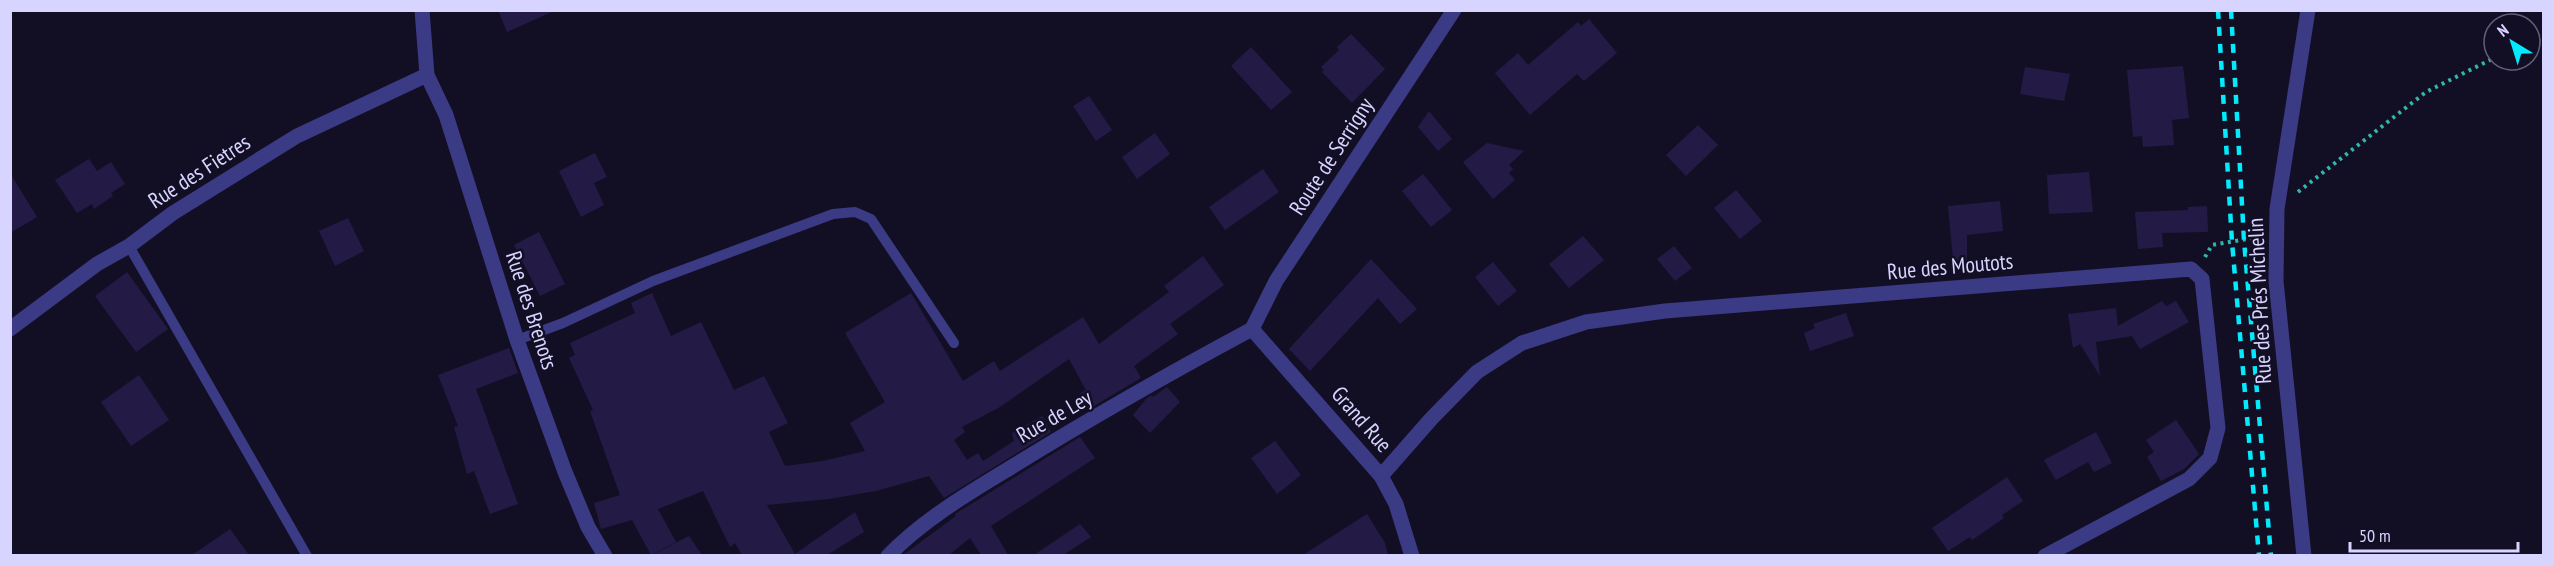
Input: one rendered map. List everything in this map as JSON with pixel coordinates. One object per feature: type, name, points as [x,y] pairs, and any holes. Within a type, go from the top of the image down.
[{"type":"street","points":[[422,10],[427,75]]},
{"type":"street","name":"Route de Serrigny","points":[[1252,329],[1276,281],[1454,10]]},
{"type":"street","name":"Rue des Prés Michelin","points":[[2304,555],[2276,281],[2277,209],[2308,10]]},
{"type":"street","name":"Rue des Fietres","points":[[10,329],[97,264],[129,246],[173,213],[297,136],[427,75]]},
{"type":"street","name":"Rue des Brenots","points":[[427,75],[446,116],[517,340],[565,472],[588,528],[605,555]]},
{"type":"street","name":"Rue des Moutots","points":[[1381,476],[1431,419],[1477,372],[1522,343],[1586,322],[1665,311],[2191,269],[2196,274]]},
{"type":"street","points":[[2045,555],[2189,479],[2210,458],[2218,428],[2202,279],[2196,274]]},
{"type":"street","name":"Grand Rue","points":[[1252,329],[1381,476],[1396,504],[1412,555]]},
{"type":"street","name":"Rue de Ley","points":[[888,555],[903,540],[929,521],[1046,445],[1252,329]]},
{"type":"lane","points":[[517,340],[563,323],[653,280],[832,214],[855,212],[871,219],[954,343]]},
{"type":"lane","points":[[129,246],[307,555]]},
{"type":"path","points":[[2196,274],[2212,245],[2258,238],[2260,230],[2277,209],[2426,92],[2482,64]]},
{"type":"building","points":[[498,10],[556,10],[507,32]]},
{"type":"building","points":[[1589,19],[1617,53],[1584,81],[1577,74],[1530,115],[1495,73],[1518,53],[1528,65],[1578,22],[1581,26]]},
{"type":"building","points":[[1351,34],[1385,69],[1352,103],[1322,72],[1324,70],[1321,67],[1339,50],[1337,47]]},
{"type":"building","points":[[1251,47],[1292,92],[1271,110],[1231,66]]},
{"type":"building","points":[[2183,66],[2189,118],[2172,120],[2174,145],[2143,147],[2142,136],[2133,137],[2127,70]]},
{"type":"building","points":[[2025,67],[2070,74],[2064,101],[2020,94]]},
{"type":"building","points":[[1089,96],[1112,130],[1096,141],[1073,106]]},
{"type":"building","points":[[1429,111],[1452,139],[1438,151],[1418,127]]},
{"type":"building","points":[[1698,125],[1718,145],[1686,176],[1666,155]]},
{"type":"building","points":[[1155,133],[1170,154],[1137,179],[1122,157]]},
{"type":"building","points":[[1487,143],[1524,151],[1509,165],[1513,169],[1509,173],[1515,180],[1493,199],[1463,162]]},
{"type":"building","points":[[595,153],[607,177],[594,183],[604,205],[581,217],[559,171]]},
{"type":"building","points":[[89,159],[97,171],[111,162],[125,184],[111,193],[113,196],[94,209],[92,204],[77,213],[55,180]]},
{"type":"building","points":[[1263,169],[1279,192],[1225,230],[1209,207]]},
{"type":"building","points":[[2089,172],[2093,212],[2049,214],[2047,175]]},
{"type":"building","points":[[10,173],[37,217],[10,233]]},
{"type":"building","points":[[1423,174],[1452,210],[1431,227],[1402,191]]},
{"type":"building","points":[[1736,190],[1762,221],[1740,239],[1714,208]]},
{"type":"building","points":[[2000,201],[2003,231],[1967,235],[1967,269],[1954,270],[1948,206]]},
{"type":"building","points":[[2207,206],[2208,232],[2162,233],[2163,247],[2138,249],[2135,212],[2188,210],[2188,207]]},
{"type":"building","points":[[348,218],[364,251],[335,266],[319,231]]},
{"type":"building","points":[[539,232],[565,284],[540,296],[514,245]]},
{"type":"building","points":[[1583,236],[1604,260],[1569,288],[1549,264]]},
{"type":"building","points":[[1674,246],[1692,268],[1675,281],[1657,259]]},
{"type":"building","points":[[1203,256],[1224,285],[1170,324],[1178,334],[1134,366],[1141,378],[1087,410],[1079,394],[1086,390],[1069,359],[1000,407],[962,427],[965,432],[954,440],[967,460],[978,453],[983,461],[1014,441],[1012,433],[1042,416],[1051,432],[944,498],[929,476],[876,491],[829,499],[767,505],[795,554],[855,512],[864,532],[827,555],[742,555],[735,543],[730,547],[703,491],[658,509],[676,542],[651,555],[632,520],[601,529],[594,503],[620,495],[590,411],[593,410],[569,358],[575,355],[570,343],[635,313],[631,303],[652,293],[671,336],[701,322],[734,390],[764,376],[788,423],[769,432],[785,466],[823,461],[865,451],[850,423],[885,402],[845,333],[911,293],[963,381],[994,361],[1000,371],[1083,317],[1099,344],[1169,292],[1164,286]]},
{"type":"building","points":[[1371,259],[1417,309],[1400,324],[1378,298],[1310,371],[1289,349]]},
{"type":"building","points":[[1493,262],[1517,291],[1498,306],[1475,277]]},
{"type":"building","points":[[127,272],[168,329],[136,352],[95,296]]},
{"type":"building","points":[[2162,301],[2166,306],[2176,301],[2189,322],[2140,349],[2132,336],[2096,342],[2100,376],[2080,344],[2073,348],[2068,314],[2116,308],[2118,326]]},
{"type":"building","points":[[1846,313],[1854,336],[1810,351],[1804,333],[1815,328],[1813,324]]},
{"type":"building","points":[[509,348],[518,373],[476,389],[518,504],[490,514],[474,471],[467,474],[454,427],[458,426],[438,375]]},
{"type":"building","points":[[139,375],[169,420],[131,446],[101,402]]},
{"type":"building","points":[[1167,387],[1180,402],[1150,433],[1133,415],[1147,398],[1152,395],[1153,397]]},
{"type":"building","points":[[2176,420],[2199,454],[2184,469],[2161,481],[2147,457],[2154,452],[2146,440]]},
{"type":"building","points":[[2096,432],[2112,463],[2094,472],[2088,462],[2056,480],[2044,460]]},
{"type":"building","points":[[1080,437],[1095,458],[991,526],[1008,555],[981,555],[970,538],[949,555],[903,555],[956,516],[955,514]]},
{"type":"building","points":[[1275,441],[1301,475],[1277,494],[1251,458]]},
{"type":"building","points":[[2007,477],[2023,501],[2002,515],[2004,518],[1972,540],[1970,537],[1948,551],[1932,528]]},
{"type":"building","points":[[1367,514],[1385,543],[1388,555],[1303,555]]},
{"type":"building","points":[[1080,524],[1091,537],[1063,555],[1034,555]]},
{"type":"building","points":[[230,529],[249,555],[192,555],[220,536]]},
{"type":"building","points":[[689,536],[702,555],[652,555]]},
{"type":"railway","points":[[2218,10],[2232,242],[2259,556]]},
{"type":"railway","points":[[2231,10],[2244,240],[2271,556]]}]
